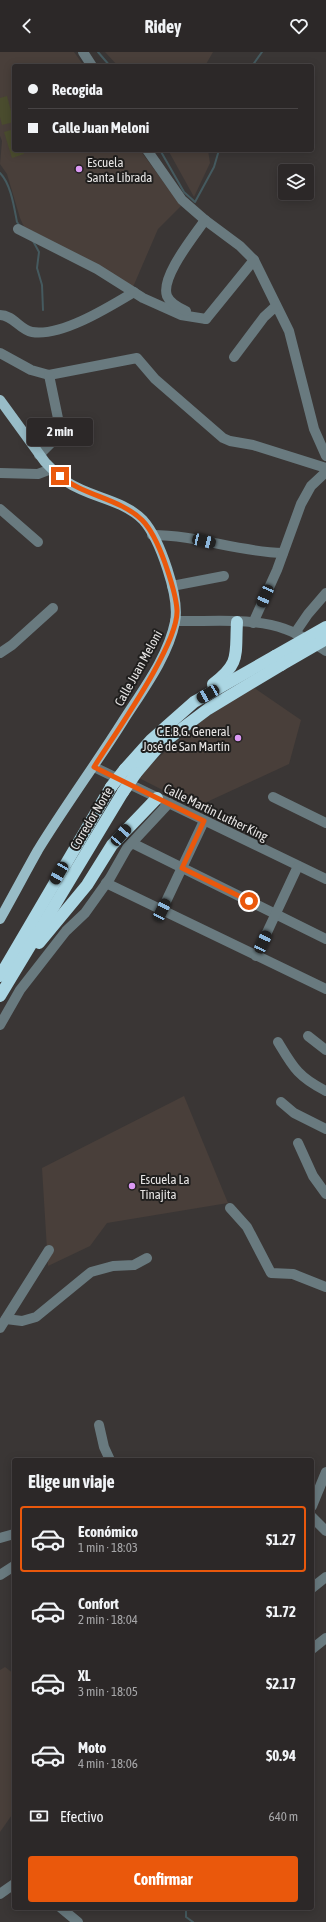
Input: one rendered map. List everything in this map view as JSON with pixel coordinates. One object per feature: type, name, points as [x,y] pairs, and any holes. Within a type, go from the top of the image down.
[{"type":"highway","points":[[194,702],[227,674],[232,666],[235,658],[237,622]]},
{"type":"highway","name":"Corredor Norte","points":[[0,976],[111,787],[208,708],[326,627]]},
{"type":"highway","name":"Corredor Norte","points":[[0,996],[123,792],[130,771],[151,740],[194,702],[278,660],[326,639]]},
{"type":"highway","points":[[14,973],[87,885],[112,846],[157,798]]},
{"type":"main road","name":"Calle Juan Meloni","points":[[0,400],[51,469],[68,483],[123,506],[143,520],[152,535],[172,586],[177,611],[172,632],[159,662],[94,767],[39,849],[0,919]]},
{"type":"street","points":[[82,52],[91,64]]},
{"type":"street","points":[[148,152],[182,200],[205,220],[240,246],[254,260],[289,331],[314,429],[326,456]]},
{"type":"street","points":[[205,220],[177,262],[166,290],[169,300],[175,305],[206,319]]},
{"type":"street","points":[[23,232],[96,269],[134,292],[181,315],[206,319]]},
{"type":"street","points":[[206,319],[254,260]]},
{"type":"street","points":[[0,315],[6,315],[30,332],[44,333],[61,330],[110,307],[134,292]]},
{"type":"street","points":[[234,357],[264,317],[276,306]]},
{"type":"street","points":[[0,353],[31,370],[49,375],[137,358],[155,379],[223,438],[253,446],[325,472],[311,486],[308,492],[253,623]]},
{"type":"street","points":[[39,454],[56,438],[60,428],[49,375]]},
{"type":"street","points":[[0,473],[38,474],[51,469]]},
{"type":"street","points":[[0,509],[38,542]]},
{"type":"street","points":[[152,535],[177,535],[258,553],[283,553]]},
{"type":"street","points":[[172,586],[224,576]]},
{"type":"street","points":[[295,634],[308,614],[326,593]]},
{"type":"street","points":[[0,654],[53,608]]},
{"type":"street","points":[[175,621],[237,622],[272,625],[295,634],[326,651]]},
{"type":"street","name":"Calle Martin Luther King","points":[[94,767],[326,880]]},
{"type":"street","points":[[273,797],[326,823]]},
{"type":"street","points":[[0,1025],[20,990],[66,931],[85,913],[106,883],[123,853],[169,804]]},
{"type":"street","points":[[162,910],[204,821]]},
{"type":"street","points":[[132,843],[326,939]]},
{"type":"street","points":[[256,956],[298,866]]},
{"type":"street","points":[[106,883],[326,989]]},
{"type":"street","points":[[308,1036],[326,1050]]},
{"type":"street","points":[[278,1042],[294,1069],[300,1075],[326,1091]]},
{"type":"street","points":[[281,1102],[294,1113],[326,1129]]},
{"type":"street","points":[[298,1143],[312,1176],[326,1194]]},
{"type":"street","points":[[230,1208],[247,1227],[271,1273],[293,1274],[326,1287]]},
{"type":"street","points":[[0,1328],[49,1250]]},
{"type":"street","points":[[6,1319],[22,1321],[36,1317],[91,1272],[113,1266],[134,1265],[147,1258]]},
{"type":"street","points":[[99,1425],[104,1447],[109,1458]]},
{"type":"street","points":[[314,1501],[326,1472]]},
{"type":"street","points":[[314,1519],[326,1531]]},
{"type":"street","points":[[0,1538],[12,1535]]},
{"type":"street","points":[[0,1576],[12,1567]]},
{"type":"street","points":[[314,1586],[326,1577]]},
{"type":"street","points":[[314,1647],[326,1638]]},
{"type":"street","points":[[0,1894],[12,1885]]},
{"type":"street","points":[[63,1910],[78,1922]]},
{"type":"shaded area","name":"Escuela Santa Librada","points":[[0,52],[74,52],[83,64],[12,64],[12,152],[141,152],[181,206],[158,229],[133,287],[25,229],[20,218],[7,174],[0,164],[2,141],[0,136]]},
{"type":"shaded area","points":[[105,52],[213,52],[206,64],[116,64]]},
{"type":"shaded area","points":[[169,152],[208,152],[210,163],[194,197]]},
{"type":"shaded area","name":"C.E.B.G. General José de San Martín","points":[[253,687],[301,720],[289,764],[196,807],[139,778],[147,768],[198,723]]},
{"type":"shaded area","name":"Escuela La Tinajita","points":[[184,1096],[228,1203],[107,1223],[90,1246],[48,1266],[42,1168]]},
{"type":"shaded area","points":[[5,1667],[12,1672],[12,1815],[0,1832],[0,1670]]},
{"type":"green space","points":[[7,96],[12,115],[12,122],[2,125],[0,117],[0,98]]},
{"type":"green space","points":[[12,130],[12,152],[24,152],[24,154],[12,158],[4,132]]},
{"type":"waterway","points":[[98,52],[108,64]]},
{"type":"waterway","points":[[253,64],[262,52]]},
{"type":"waterway","points":[[161,152],[184,192],[195,202],[214,167],[218,152]]},
{"type":"waterway","points":[[0,173],[7,183],[17,222],[20,226]]},
{"type":"waterway","points":[[33,241],[39,252],[37,268],[42,285],[43,310]]},
{"type":"waterway","points":[[186,1910],[186,1917],[193,1922]]},
{"type":"place","name":"Escuela Santa Librada","points":[[79,169]]},
{"type":"place","name":"C.E.B.G. General José de San Martín","points":[[238,738]]},
{"type":"place","name":"Escuela La Tinajita","points":[[132,1186]]},
{"type":"route","points":[[60,476],[68,483],[123,506],[143,520],[162,556],[172,586],[177,611],[172,632],[159,662],[94,767],[204,821],[182,868],[249,901]]}]
